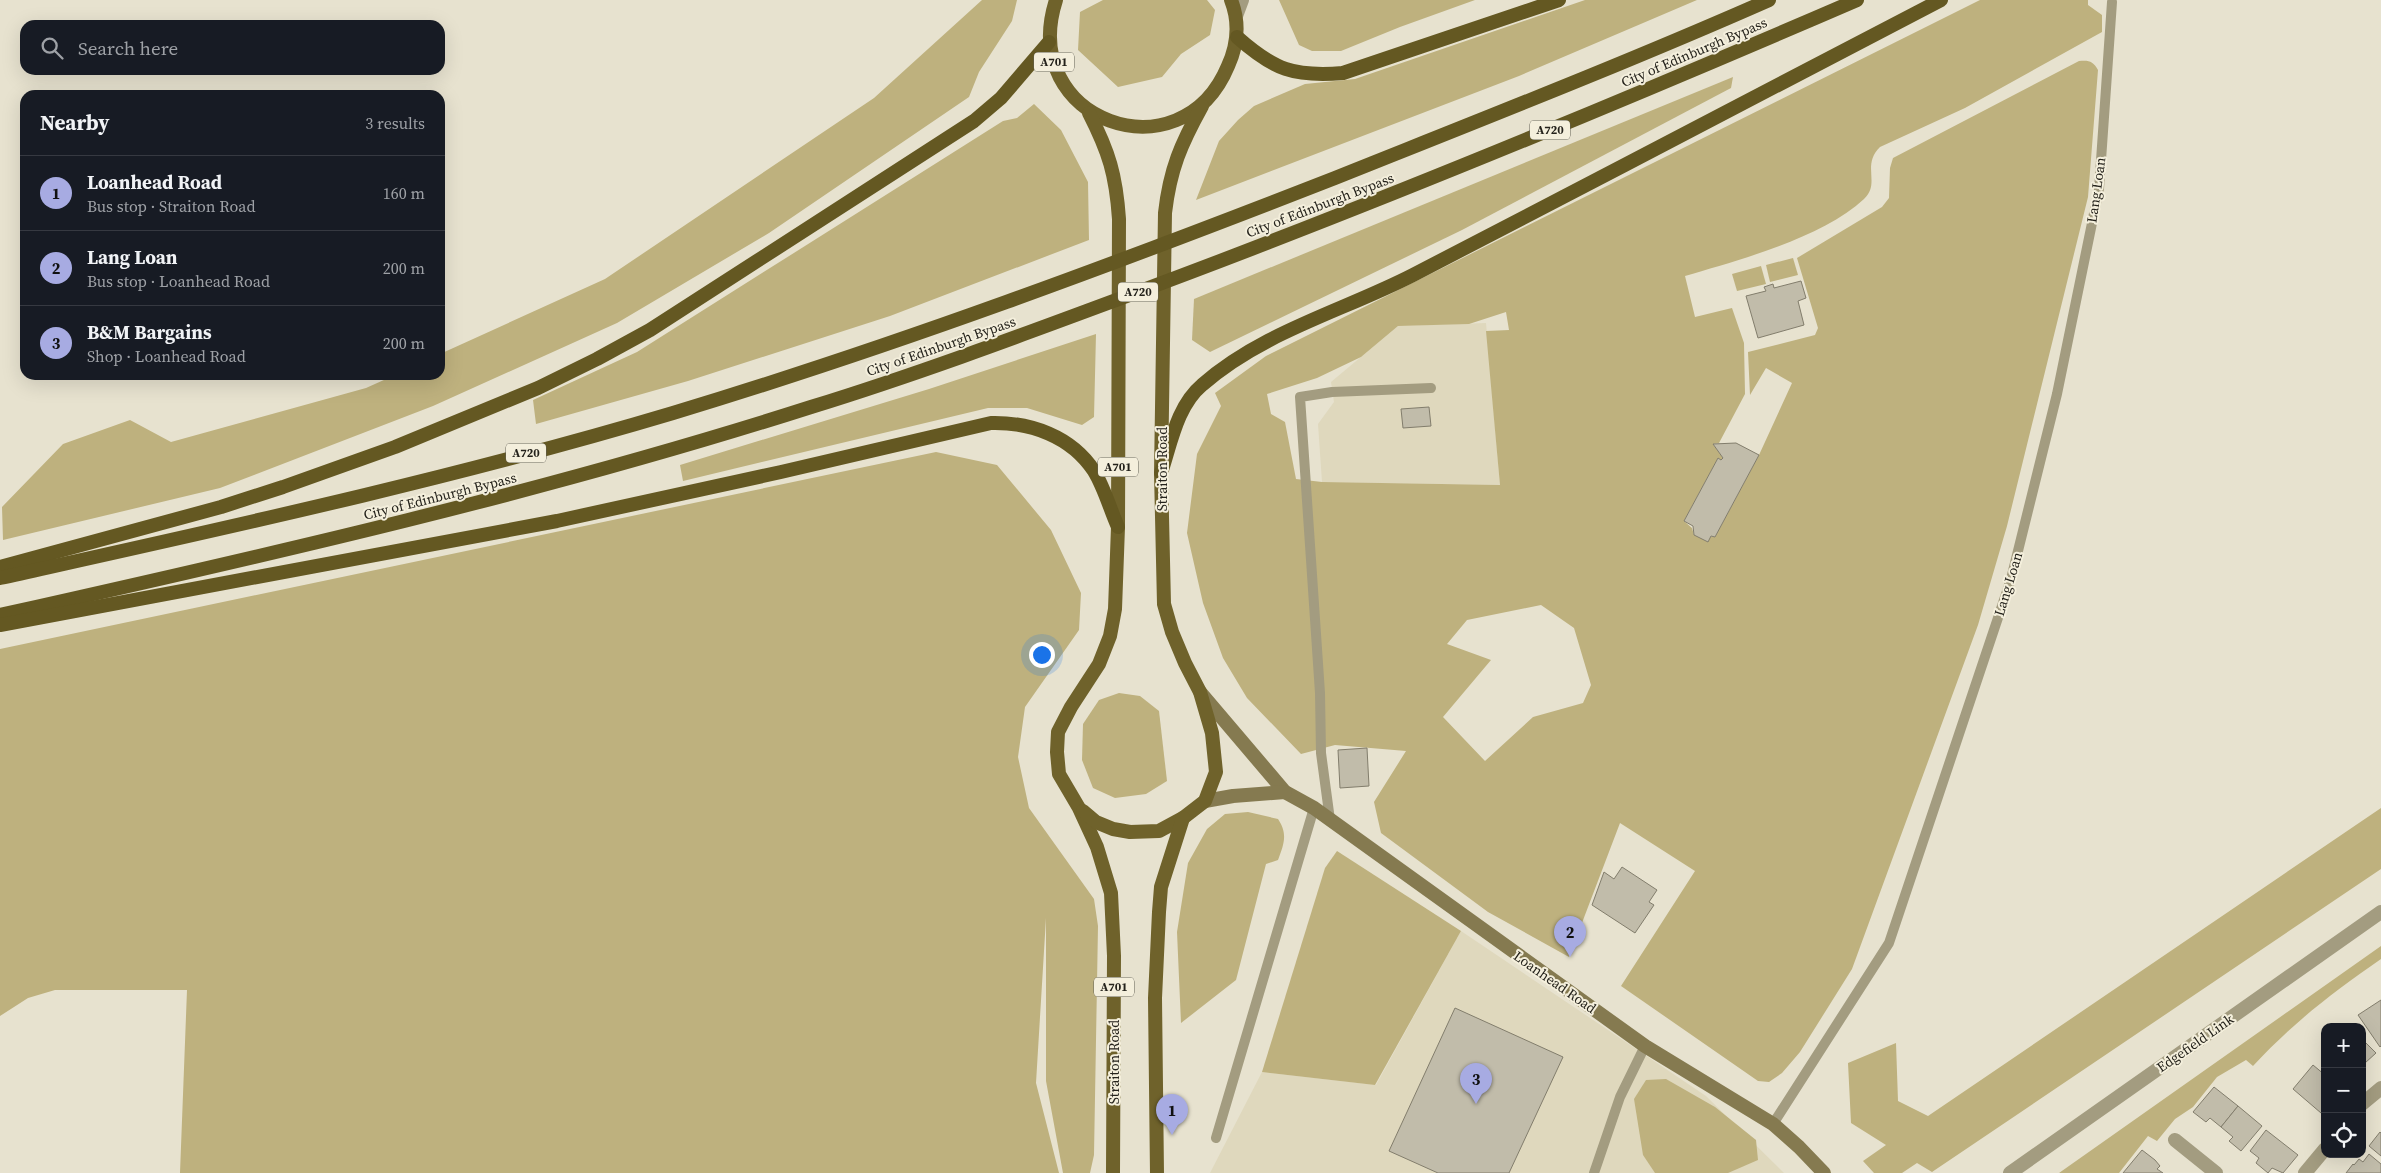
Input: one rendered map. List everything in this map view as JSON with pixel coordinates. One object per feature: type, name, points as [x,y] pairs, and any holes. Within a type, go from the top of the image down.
[{"type":"highway","points":[[1237,37],[1255,54],[1294,72],[1315,76],[1343,73],[1559,0]]},
{"type":"highway","name":"City of Edinburgh Bypass","points":[[0,578],[356,497],[644,421],[903,339],[1042,291],[1239,215],[1415,146],[1769,0]]},
{"type":"highway","name":"City of Edinburgh Bypass","points":[[0,615],[364,532],[542,487],[811,407],[1036,330],[1405,190],[1857,0]]},
{"type":"highway","points":[[1161,473],[1182,410],[1199,387],[1227,365],[1258,346],[1408,277],[1941,0]]},
{"type":"highway","points":[[0,567],[221,507],[283,487],[395,447],[538,388],[597,359],[700,299],[974,121],[1002,98],[1049,42]]},
{"type":"highway","points":[[0,625],[557,521],[781,472],[991,423],[1012,423],[1038,428],[1058,438],[1080,454],[1094,471],[1118,527]]},
{"type":"main road","name":"A701","points":[[1056,0],[1050,25],[1049,42],[1060,77],[1072,94],[1089,113],[1106,121],[1146,127],[1190,115],[1202,106],[1224,78],[1234,54],[1237,37],[1236,16],[1231,0]]},
{"type":"main road","name":"Straiton Road","points":[[1079,808],[1096,822],[1130,832],[1159,830],[1183,818],[1205,801],[1216,772],[1212,733],[1200,692],[1178,648],[1164,604],[1161,473],[1166,205],[1168,188],[1179,149],[1202,106]]},
{"type":"main road","name":"Straiton Road","points":[[1089,113],[1106,147],[1114,171],[1118,209],[1118,527],[1115,608],[1110,636],[1099,664],[1071,707],[1058,732],[1056,752],[1059,774],[1079,808],[1105,869],[1111,893],[1114,918],[1113,1173]]},
{"type":"main road","name":"Loanhead Road","points":[[1200,692],[1285,792],[1314,808],[1645,1046],[1773,1124],[1824,1173]]},
{"type":"main road","points":[[1205,801],[1285,792]]},
{"type":"main road","points":[[1157,1173],[1155,998],[1159,912],[1161,887],[1183,818]]},
{"type":"street","points":[[1236,16],[1242,0]]},
{"type":"street","name":"Edgefield Link","points":[[2010,1173],[2381,912]]},
{"type":"street","points":[[2366,1101],[2381,1088]]},
{"type":"street","points":[[2175,1140],[2216,1173]]},
{"type":"street","points":[[2305,1173],[2321,1154]]},
{"type":"lane","name":"Lang Loan","points":[[1773,1124],[1889,943],[2011,579],[2057,394],[2099,189],[2112,2]]},
{"type":"lane","points":[[1330,820],[1321,753],[1320,693],[1300,397],[1332,392],[1431,388]]},
{"type":"lane","points":[[1216,1138],[1314,808]]},
{"type":"lane","points":[[1594,1173],[1620,1096],[1645,1046]]},
{"type":"shaded area","points":[[982,0],[1017,0],[1012,21],[979,72],[969,97],[769,233],[617,323],[433,406],[220,488],[3,540],[2,507],[63,444],[130,420],[171,442],[366,388],[384,380],[445,380],[445,352],[605,279],[874,98]]},
{"type":"shaded area","points":[[1103,0],[1207,0],[1215,10],[1210,35],[1181,54],[1162,77],[1118,87],[1078,50],[1080,12]]},
{"type":"shaded area","points":[[1279,0],[1475,0],[1341,51],[1312,51],[1299,45]]},
{"type":"shaded area","points":[[1585,0],[1697,0],[1519,76],[1196,200],[1219,141],[1254,106],[1305,84],[1355,79]]},
{"type":"shaded area","points":[[1980,0],[2088,0],[2088,5],[2102,15],[2102,32],[1965,108],[1880,147],[1872,161],[1872,181],[1869,193],[1846,213],[1826,225],[1779,246],[1685,276],[1695,317],[1732,308],[1744,343],[1745,394],[1719,443],[1713,444],[1723,458],[1721,460],[1718,458],[1684,521],[1692,528],[1694,535],[1715,537],[1759,455],[1792,383],[1766,368],[1750,395],[1748,352],[1815,335],[1818,328],[1797,258],[1882,207],[1889,198],[1890,168],[1893,158],[2079,61],[2090,62],[2098,70],[2088,197],[2007,526],[1978,625],[1852,969],[1800,1052],[1782,1073],[1769,1082],[1758,1081],[1621,986],[1695,871],[1620,823],[1569,957],[1488,912],[1381,833],[1374,802],[1406,751],[1335,745],[1301,754],[1247,698],[1223,658],[1203,603],[1187,533],[1197,454],[1221,406],[1215,393],[1266,356]],"holes":[[[1506,312],[1509,330],[1486,331],[1500,485],[1322,482],[1296,479],[1285,422],[1271,414],[1267,394],[1317,378],[1361,357],[1398,326],[1469,324]],[[1541,605],[1574,628],[1591,685],[1583,703],[1533,717],[1485,761],[1443,717],[1491,660],[1447,644],[1467,620]]]},
{"type":"shaded area","points":[[1733,77],[1731,88],[1462,230],[1210,352],[1192,340],[1194,299]]},
{"type":"shaded area","points":[[1034,104],[1061,130],[1088,182],[1089,240],[890,316],[688,381],[536,424],[533,400],[637,352],[1003,121],[1017,118]]},
{"type":"shaded area","points":[[1793,258],[1798,275],[1770,282],[1766,265]]},
{"type":"shaded area","points":[[1761,266],[1766,284],[1737,291],[1732,274]]},
{"type":"shaded area","points":[[1486,323],[1500,485],[1322,482],[1318,424],[1334,402],[1331,382],[1398,326]]},
{"type":"shaded area","points":[[1096,334],[1094,417],[1082,425],[1027,408],[988,408],[683,481],[680,465],[929,389]]},
{"type":"shaded area","points":[[936,452],[997,465],[1051,530],[1081,593],[1079,630],[1025,707],[1018,757],[1029,808],[1094,899],[1098,926],[1094,1155],[1090,1173],[1063,1173],[1046,1081],[1046,918],[1036,1083],[1059,1173],[180,1173],[187,990],[55,990],[28,998],[0,1016],[0,649]]},
{"type":"shaded area","points":[[1119,693],[1140,696],[1159,711],[1167,781],[1146,794],[1115,798],[1093,788],[1082,760],[1083,724],[1099,700]]},
{"type":"shaded area","points":[[2381,808],[2381,869],[1932,1172],[1917,1163],[1902,1173],[1874,1173],[1863,1161],[1886,1145],[1851,1123],[1848,1063],[1896,1043],[1898,1101],[1928,1116]]},
{"type":"shaded area","points":[[1248,812],[1278,819],[1284,834],[1282,849],[1278,860],[1266,864],[1236,980],[1181,1023],[1177,932],[1188,863],[1207,829],[1225,814]]},
{"type":"shaded area","points":[[1337,851],[1461,931],[1375,1085],[1262,1072],[1325,868]]},
{"type":"shaded area","points":[[1461,931],[1706,1096],[1784,1173],[1210,1173],[1262,1072],[1376,1085]]},
{"type":"shaded area","points":[[2381,946],[2381,959],[2314,1009],[2253,1066],[2246,1060],[2217,1077],[2193,1107],[2175,1119],[2157,1141],[2148,1136],[2119,1173],[2059,1173]]},
{"type":"shaded area","points":[[1666,1079],[1715,1107],[1756,1140],[1758,1160],[1728,1173],[1655,1173],[1643,1155],[1634,1099],[1646,1080]]},
{"type":"building","points":[[1801,281],[1806,298],[1798,301],[1804,325],[1758,338],[1746,296],[1766,291],[1764,287],[1773,284],[1774,288]]},
{"type":"building","points":[[1429,407],[1431,426],[1403,428],[1401,409]]},
{"type":"building","points":[[1736,443],[1759,455],[1715,537],[1711,536],[1708,542],[1694,535],[1693,526],[1684,521],[1718,458],[1721,460],[1723,458],[1713,444]]},
{"type":"building","points":[[1367,748],[1369,786],[1340,788],[1338,750]]},
{"type":"building","points":[[1622,867],[1657,890],[1649,902],[1654,905],[1635,933],[1592,905],[1604,872],[1614,879]]},
{"type":"building","points":[[2381,1000],[2380,1047],[2366,1027],[2366,1023],[2364,1023],[2358,1015]]},
{"type":"building","points":[[1455,1008],[1563,1057],[1509,1173],[1438,1173],[1389,1151]]},
{"type":"building","points":[[2366,1043],[2376,1053],[2366,1062]]},
{"type":"building","points":[[2313,1065],[2321,1072],[2321,1113],[2293,1089]]},
{"type":"building","points":[[2214,1087],[2238,1106],[2221,1127],[2210,1118],[2206,1122],[2193,1112]]},
{"type":"building","points":[[2238,1106],[2262,1126],[2241,1151],[2229,1141],[2233,1137],[2221,1127]]},
{"type":"building","points":[[2266,1130],[2298,1155],[2283,1173],[2272,1168],[2268,1173],[2256,1163],[2259,1158],[2250,1151]]},
{"type":"building","points":[[2381,1133],[2381,1156],[2369,1146]]},
{"type":"building","points":[[2142,1150],[2155,1160],[2160,1166],[2157,1169],[2163,1173],[2123,1173]]},
{"type":"building","points":[[2369,1154],[2381,1164],[2381,1173],[2346,1173],[2359,1159],[2363,1162]]},
{"type":"place","name":"Lang Loan","points":[[1570,957]]},
{"type":"place","name":"B&M Bargains","points":[[1476,1104]]},
{"type":"place","name":"Loanhead Road","points":[[1172,1135]]}]
